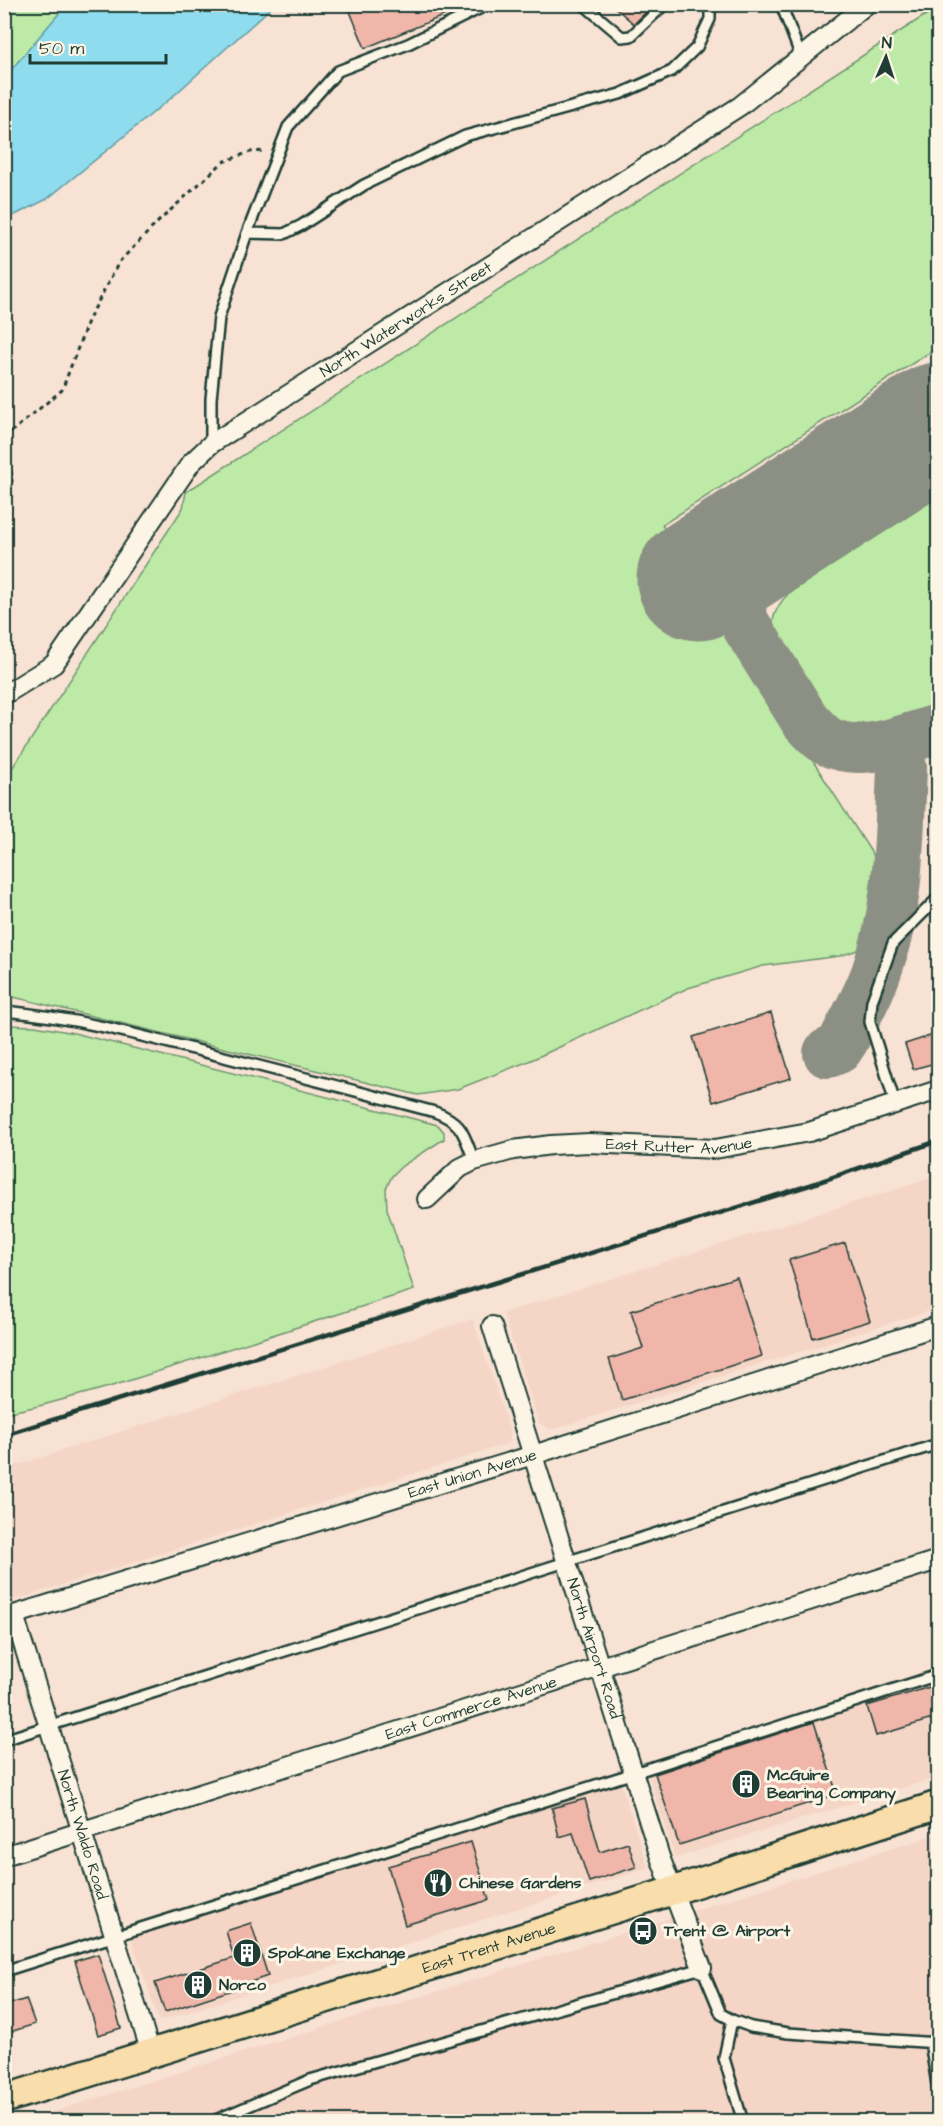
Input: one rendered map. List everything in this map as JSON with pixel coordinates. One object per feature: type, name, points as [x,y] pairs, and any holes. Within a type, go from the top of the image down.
[{"type":"main road","name":"East Trent Avenue","points":[[4,2099],[672,1891],[939,1805]]},
{"type":"street","name":"North Waterworks Street","points":[[4,695],[54,664],[191,463],[211,444],[740,106],[867,4]]},
{"type":"street","name":"East Rutter Avenue","points":[[427,1199],[447,1179],[474,1161],[513,1150],[551,1144],[589,1143],[715,1149],[809,1132],[939,1089]]},
{"type":"street","name":"North Airport Road","points":[[492,1326],[672,1891],[702,1968]]},
{"type":"street","name":"East Union Avenue","points":[[9,1617],[533,1455],[939,1326]]},
{"type":"street","name":"East Commerce Avenue","points":[[4,1856],[939,1560]]},
{"type":"street","name":"North Waldo Road","points":[[9,1617],[49,1726],[151,2053]]},
{"type":"lane","points":[[211,444],[211,399],[219,317],[247,233],[288,127],[338,71],[408,44],[489,4]]},
{"type":"lane","points":[[583,4],[622,37],[631,36],[665,4]]},
{"type":"lane","points":[[247,233],[284,234],[364,186],[465,136],[620,94],[672,70],[697,47],[710,19],[710,4]]},
{"type":"lane","points":[[781,4],[801,57]]},
{"type":"lane","points":[[896,1103],[870,1022],[872,1001],[893,943],[939,898]]},
{"type":"lane","points":[[4,1011],[39,1014],[83,1022],[435,1112],[452,1119],[461,1129],[474,1161]]},
{"type":"lane","points":[[4,1740],[939,1444]]},
{"type":"lane","points":[[4,1971],[939,1675]]},
{"type":"lane","points":[[211,2121],[310,2080],[702,1968],[718,2009],[732,2020],[751,2027],[788,2033],[934,2042],[939,2090]]},
{"type":"lane","points":[[732,2020],[724,2058],[743,2121]]},
{"type":"path","points":[[4,510],[12,480],[6,437],[62,390],[88,321],[119,262],[161,219],[223,162],[250,152],[279,150]]},
{"type":"shaded area","points":[[938,1176],[938,1308],[557,1428],[549,1429],[539,1423],[503,1313]]},
{"type":"shaded area","points":[[473,1319],[510,1433],[507,1444],[5,1603],[5,1469]]},
{"type":"shaded area","points":[[938,1681],[938,1777],[675,1858],[648,1774]]},
{"type":"shaded area","points":[[620,1782],[648,1868],[159,2021],[131,1937]]},
{"type":"shaded area","points":[[938,1834],[938,2121],[24,2121]]},
{"type":"green space","points":[[5,5],[67,5],[5,77]]},
{"type":"green space","points":[[938,7],[938,347],[662,525],[880,866],[880,896],[870,946],[840,956],[763,966],[688,988],[529,1061],[458,1089],[418,1095],[5,995],[5,779],[183,508],[186,492]]},
{"type":"green space","points":[[938,497],[938,715],[862,735],[847,735],[839,732],[826,725],[772,639],[775,614],[780,603],[789,593]]},
{"type":"green space","points":[[4,1025],[35,1026],[74,1033],[438,1125],[444,1132],[444,1139],[402,1166],[392,1176],[386,1189],[387,1209],[414,1290],[109,1387],[5,1413]]},
{"type":"water","points":[[67,4],[274,5],[170,99],[47,199],[5,220],[5,77]]},
{"type":"building","points":[[347,4],[470,4],[470,5],[365,48]]},
{"type":"building","points":[[611,4],[654,4],[634,24]]},
{"type":"building","points":[[771,1013],[791,1078],[713,1102],[693,1037]]},
{"type":"building","points":[[939,1033],[939,1062],[913,1069],[905,1044]]},
{"type":"building","points":[[845,1243],[870,1321],[813,1338],[789,1260]]},
{"type":"building","points":[[737,1277],[762,1356],[622,1400],[609,1359],[643,1348],[631,1311]]},
{"type":"building","points":[[933,1686],[939,1703],[939,1717],[876,1736],[867,1706]]},
{"type":"building","name":"McGuire Bearing Company","points":[[814,1722],[837,1794],[679,1845],[655,1774]]},
{"type":"building","points":[[585,1799],[600,1852],[628,1843],[636,1867],[589,1882],[573,1833],[559,1837],[552,1808]]},
{"type":"building","name":"Chinese Gardens","points":[[471,1842],[489,1900],[405,1925],[388,1866]]},
{"type":"building","name":"Norco","points":[[251,1923],[268,1976],[165,2012],[155,1983],[234,1958],[226,1931]]},
{"type":"building","points":[[98,1954],[121,2028],[98,2035],[75,1961]]},
{"type":"building","points":[[26,1999],[35,2024],[4,2034],[4,2006]]},
{"type":"taxiway","points":[[755,542],[740,581],[739,601],[744,622],[805,720],[816,732],[829,742],[856,748],[884,745],[938,729]]},
{"type":"taxiway","points":[[828,1053],[838,1049],[844,1040],[869,990],[884,948],[897,871],[902,767]]},
{"type":"runway","points":[[698,579],[938,424]]},
{"type":"railway","points":[[4,1435],[810,1185],[938,1141]]},
{"type":"place","name":"McGuire Bearing Company","points":[[746,1784]]},
{"type":"place","name":"Chinese Gardens","points":[[438,1883]]},
{"type":"place","name":"Trent @ Airport","points":[[643,1931]]},
{"type":"place","name":"Spokane Exchange","points":[[247,1953]]},
{"type":"place","name":"Norco","points":[[198,1985]]}]
